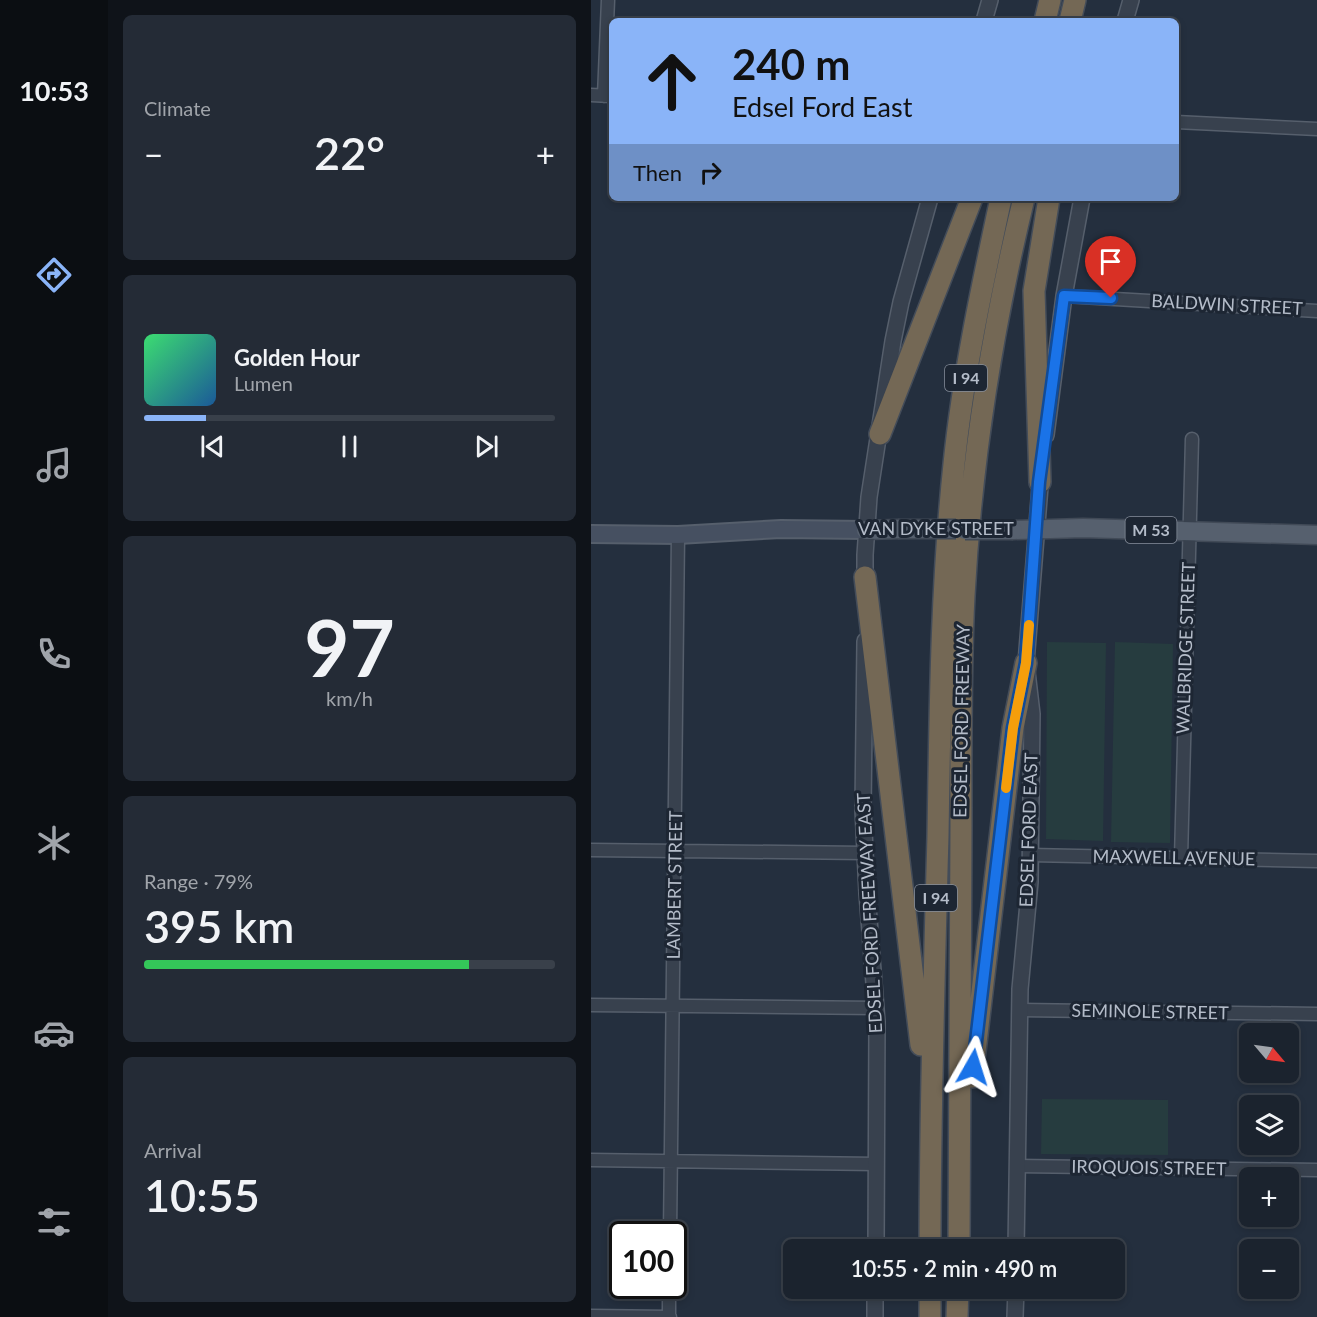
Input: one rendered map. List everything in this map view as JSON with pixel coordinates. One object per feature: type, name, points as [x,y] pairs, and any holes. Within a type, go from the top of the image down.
[{"type":"highway","points":[[1046,18],[1050,0]]},
{"type":"highway","points":[[1071,18],[1075,0]]},
{"type":"highway","points":[[880,434],[971,201]]},
{"type":"highway","name":"EDSEL FORD FREEWAY","points":[[930,1239],[930,1106],[944,589],[954,464],[965,382],[1000,201]]},
{"type":"highway","name":"EDSEL FORD FREEWAY","points":[[959,1239],[961,720],[964,596],[981,415],[1001,297],[1023,201]]},
{"type":"highway","points":[[1039,482],[1034,291],[1049,201]]},
{"type":"highway","points":[[865,577],[913,992],[930,1106]]},
{"type":"highway","points":[[960,1179],[1013,728],[1026,663]]},
{"type":"highway","points":[[930,1299],[930,1317]]},
{"type":"highway","points":[[957,1317],[958,1299]]},
{"type":"main road","name":"VAN DYKE STREET","points":[[591,534],[678,535],[781,529],[1037,530],[1083,528],[1317,535]]},
{"type":"street","points":[[602,96],[608,0]]},
{"type":"street","points":[[985,18],[990,0]]},
{"type":"street","points":[[1126,18],[1131,0]]},
{"type":"street","points":[[1179,122],[1317,129]]},
{"type":"street","points":[[880,434],[901,302],[929,201]]},
{"type":"street","name":"EDSEL FORD EAST","points":[[1016,1239],[1020,1010],[1030,855],[1032,714],[1026,663],[1039,482],[1064,296],[1081,201]]},
{"type":"street","name":"BALDWIN STREET","points":[[1064,296],[1317,310]]},
{"type":"street","name":"EDSEL FORD FREEWAY EAST","points":[[876,1239],[876,1008],[863,800],[866,530],[869,496],[880,434]]},
{"type":"street","name":"WALBRIDGE STREET","points":[[1181,858],[1192,439]]},
{"type":"street","name":"LAMBERT STREET","points":[[670,1221],[678,535]]},
{"type":"street","points":[[591,850],[865,853]]},
{"type":"street","name":"MAXWELL AVENUE","points":[[1030,855],[1317,861]]},
{"type":"street","points":[[591,1005],[876,1008]]},
{"type":"street","name":"SEMINOLE STREET","points":[[1020,1010],[1317,1014]]},
{"type":"street","points":[[591,1160],[877,1164]]},
{"type":"street","name":"IROQUOIS STREET","points":[[1017,1166],[1317,1170]]},
{"type":"street","points":[[591,1316],[669,1317],[669,1299]]},
{"type":"street","points":[[875,1299],[875,1317]]},
{"type":"street","points":[[1015,1317],[1016,1299]]},
{"type":"green space","points":[[1047,642],[1106,643],[1103,841],[1046,839]]},
{"type":"green space","points":[[1115,642],[1173,644],[1170,843],[1111,842]]},
{"type":"green space","points":[[1042,1099],[1168,1100],[1168,1155],[1041,1154]]},
{"type":"slow traffic","points":[[1006,788],[1013,728],[1026,663],[1029,625]]},
{"type":"route","points":[[973,1067],[1013,728],[1026,663],[1039,482],[1064,296],[1111,298]]}]
